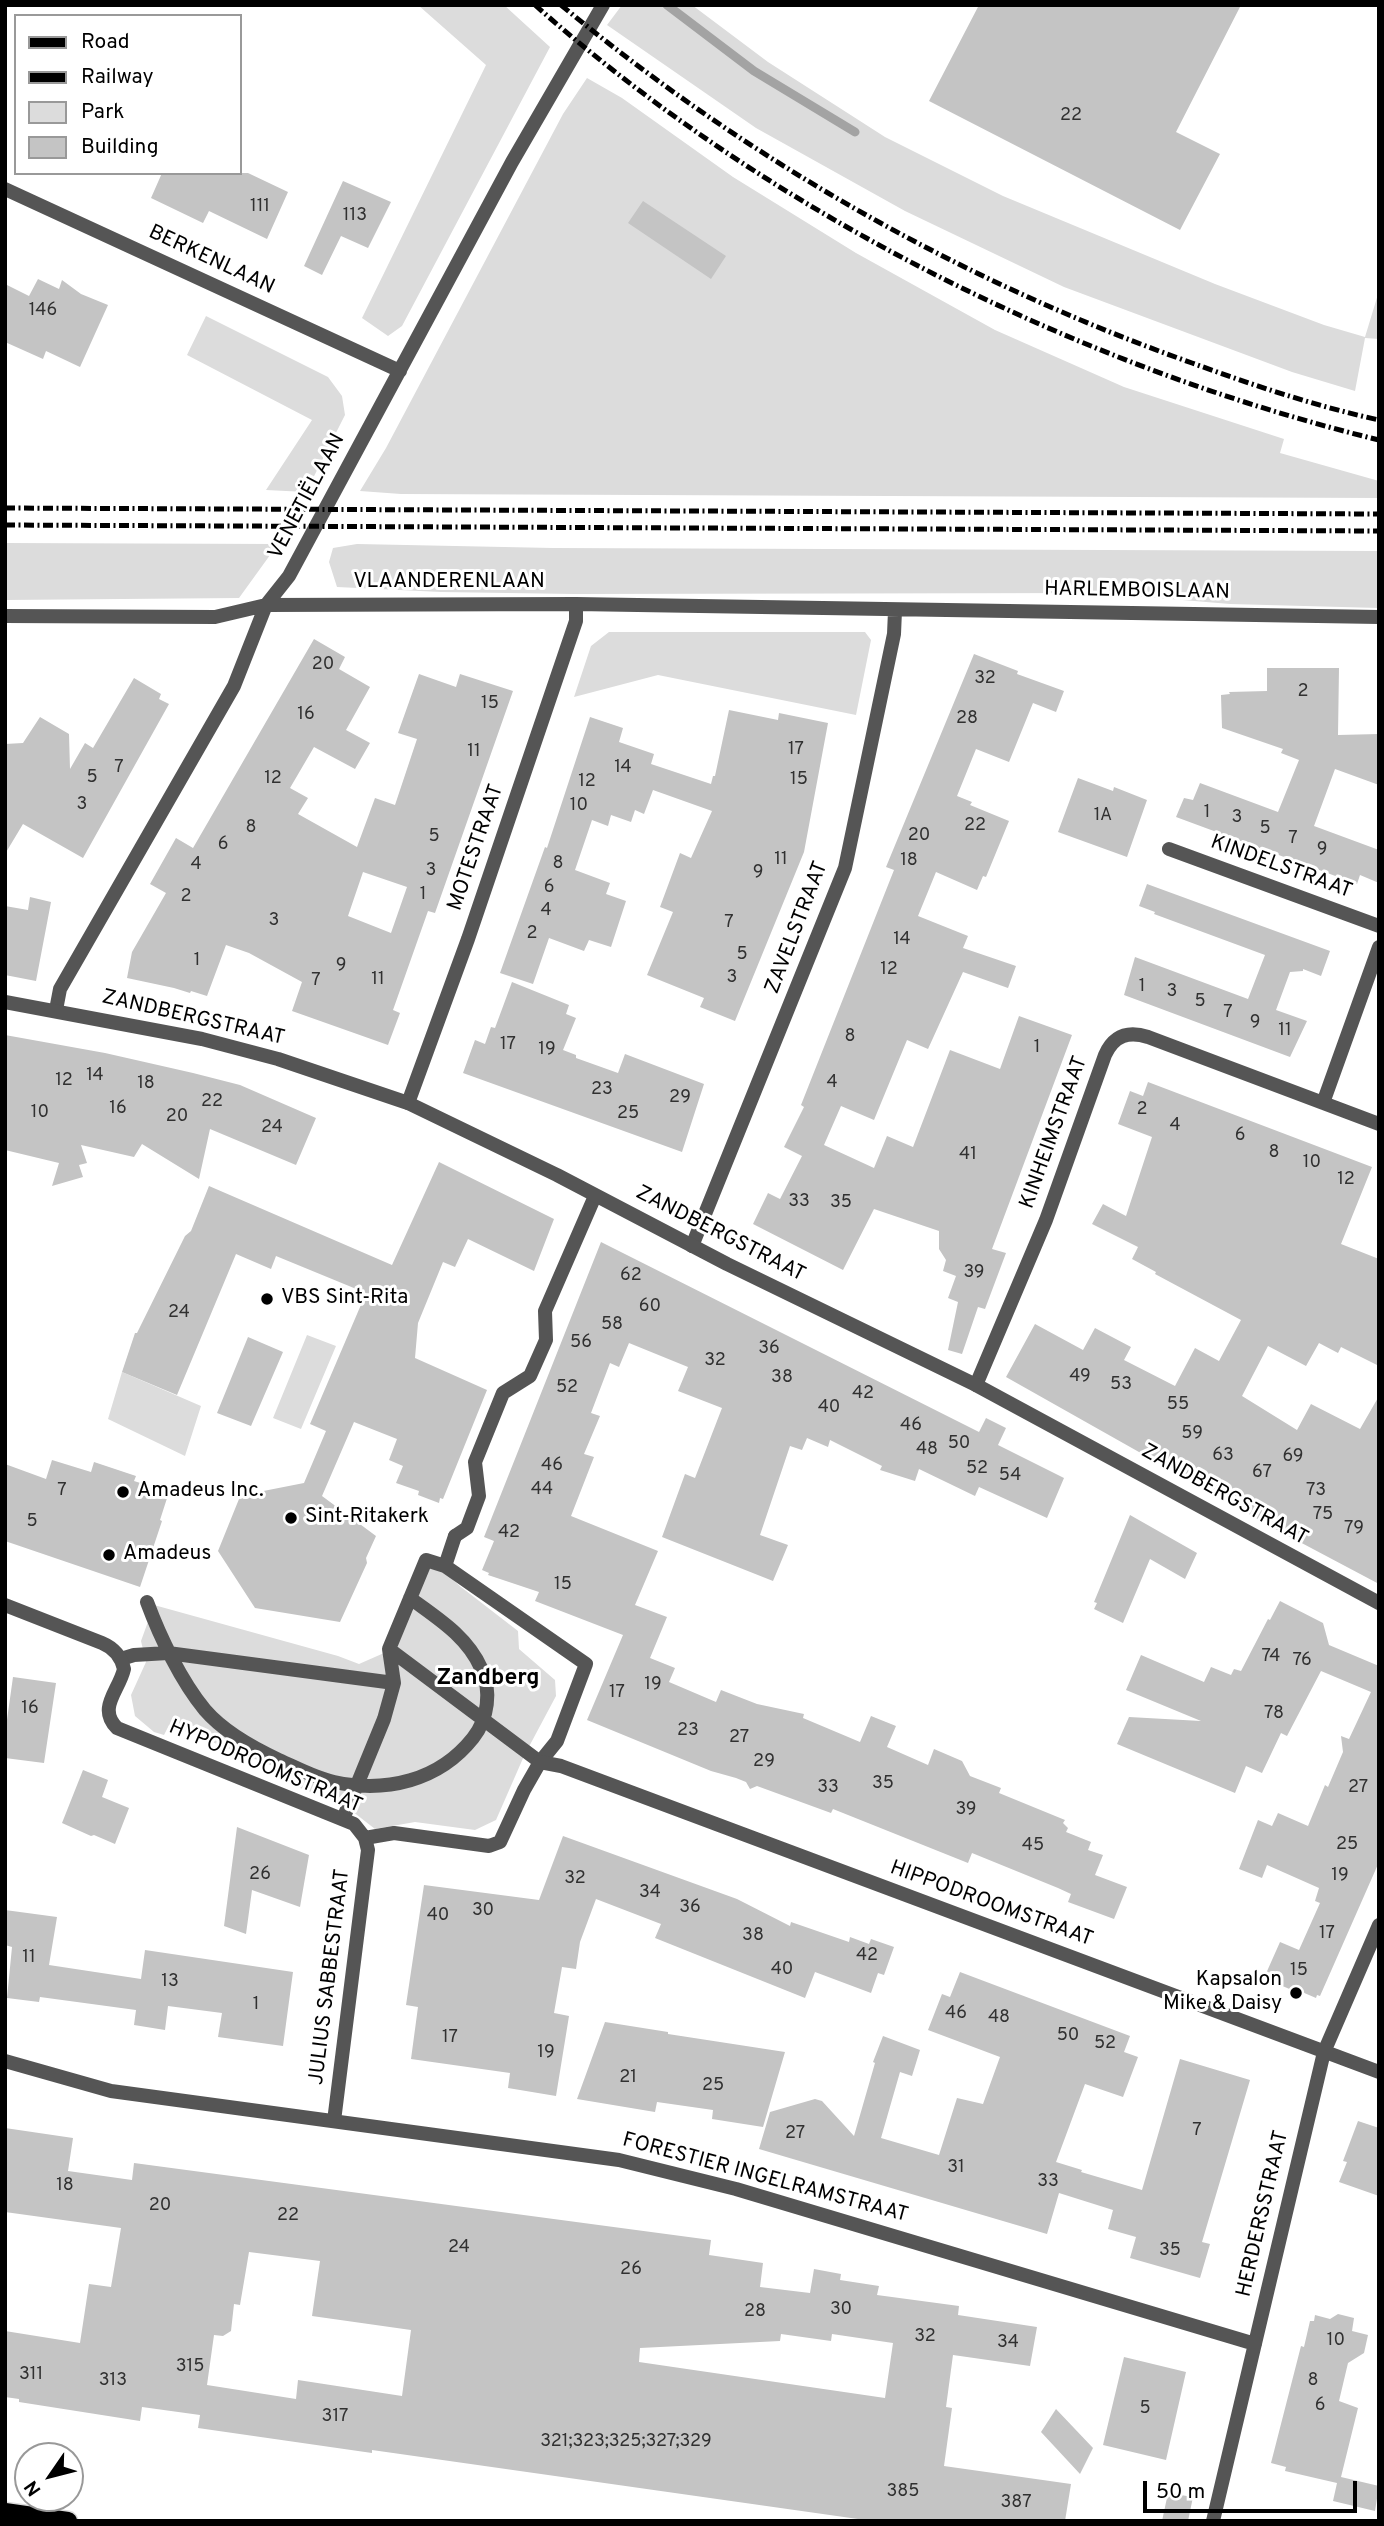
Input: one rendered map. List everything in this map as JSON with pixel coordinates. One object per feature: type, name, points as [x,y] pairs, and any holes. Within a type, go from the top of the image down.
[{"type":"main road","points":[[5,2512],[68,2521]]},
{"type":"street","name":"VENETIËLAAN","points":[[56,1010],[60,989],[233,686],[266,605],[289,576],[512,162],[603,5]]},
{"type":"street","name":"BERKENLAAN","points":[[5,189],[400,371]]},
{"type":"street","name":"VLAANDERENLAAN","points":[[5,616],[215,617],[266,605],[576,604],[895,611]]},
{"type":"street","name":"MOTESTRAAT","points":[[408,1103],[459,964],[576,621],[576,604]]},
{"type":"street","name":"HARLEMBOISLAAN","points":[[895,611],[1068,611],[1161,615],[1379,617]]},
{"type":"street","name":"ZAVELSTRAAT","points":[[692,1246],[845,868],[894,634],[895,611]]},
{"type":"street","name":"KINDELSTRAAT","points":[[1169,849],[1379,926]]},
{"type":"street","points":[[1323,1103],[1379,947]]},
{"type":"street","name":"ZANDBERGSTRAAT","points":[[5,1002],[202,1039],[278,1059],[408,1103],[976,1385],[1379,1603]]},
{"type":"street","name":"KINHEIMSTRAAT","points":[[976,1385],[1046,1220],[1105,1055],[1116,1040],[1128,1034],[1141,1034],[1379,1124]]},
{"type":"street","points":[[445,1566],[455,1536],[467,1528],[479,1496],[475,1462],[503,1393],[530,1376],[546,1340],[545,1311],[595,1196]]},
{"type":"street","points":[[343,1819],[384,1718],[394,1683],[389,1649],[426,1560],[445,1566],[586,1664],[557,1741],[540,1762],[389,1649]]},
{"type":"street","points":[[147,1602],[168,1653],[205,1710],[252,1748],[332,1782],[392,1785],[433,1773],[451,1762],[468,1744],[485,1719],[487,1688],[482,1670],[472,1652],[444,1623],[410,1598]]},
{"type":"street","points":[[5,1605],[107,1645],[121,1659],[134,1655],[168,1653],[394,1683]]},
{"type":"street","name":"HYPODROOMSTRAAT","points":[[121,1659],[124,1674],[108,1707],[110,1718],[117,1728],[343,1819],[354,1824],[365,1838],[394,1833],[489,1846],[500,1842],[540,1762]]},
{"type":"street","name":"HIPPODROOMSTRAAT","points":[[540,1762],[561,1766],[1379,2072]]},
{"type":"street","name":"JULIUS SABBESTRAAT","points":[[334,2121],[368,1850],[365,1838]]},
{"type":"street","name":"HERDERSSTRAAT","points":[[1213,2521],[1324,2052],[1379,1925]]},
{"type":"street","name":"FORESTIER INGELRAMSTRAAT","points":[[5,2061],[111,2091],[619,2160],[666,2170],[1255,2344]]},
{"type":"green space","points":[[418,5],[504,5],[550,47],[402,326],[388,336],[362,318],[486,65]]},
{"type":"green space","points":[[622,5],[692,5],[768,62],[885,137],[1003,196],[1215,284],[1324,325],[1365,337],[1379,291],[1379,339],[1365,338],[1355,391],[1292,372],[1064,287],[905,211],[756,128],[607,25]]},
{"type":"green space","points":[[587,78],[622,98],[733,177],[856,253],[995,330],[1124,387],[1284,439],[1280,453],[1379,481],[1379,498],[401,494],[360,491],[386,448],[563,114]]},
{"type":"green space","points":[[206,316],[328,377],[342,396],[345,415],[306,492],[266,490],[312,420],[187,355]]},
{"type":"green space","points":[[5,543],[278,544],[239,598],[5,600]]},
{"type":"green space","points":[[357,544],[553,548],[1379,551],[1379,608],[1230,604],[1099,593],[574,594],[337,587],[329,562],[333,548]]},
{"type":"green space","points":[[609,632],[865,632],[871,640],[856,715],[658,675],[574,697],[591,646]]},
{"type":"green space","points":[[307,1335],[336,1346],[301,1429],[273,1418]]},
{"type":"green space","points":[[122,1372],[201,1406],[185,1456],[108,1419]]},
{"type":"green space","points":[[423,1553],[461,1587],[518,1631],[519,1649],[555,1680],[556,1696],[524,1756],[496,1820],[475,1830],[415,1822],[375,1829],[343,1804],[284,1782],[288,1772],[169,1725],[164,1735],[154,1732],[135,1716],[131,1695],[146,1662],[141,1641],[154,1605],[359,1664],[384,1653]]},
{"type":"building","points":[[979,5],[1241,5],[1176,132],[1220,154],[1180,230],[929,101]]},
{"type":"building","points":[[248,173],[288,192],[267,239],[209,211],[203,223],[151,198],[161,175]]},
{"type":"building","points":[[343,181],[391,202],[368,248],[341,236],[322,275],[304,266]]},
{"type":"building","points":[[643,201],[726,256],[711,279],[628,223]]},
{"type":"building","points":[[38,279],[59,289],[62,280],[81,294],[108,305],[80,367],[46,351],[43,359],[5,342],[5,284],[29,296]]},
{"type":"building","points":[[314,639],[345,657],[339,669],[370,687],[346,730],[370,743],[355,769],[314,747],[290,788],[308,798],[298,814],[357,847],[375,798],[395,805],[417,739],[398,733],[419,674],[456,687],[460,674],[513,691],[435,913],[428,911],[393,1010],[400,1013],[388,1045],[292,1011],[302,982],[249,953],[226,945],[207,996],[127,978],[132,952],[166,893],[150,884],[176,838],[193,848]],"holes":[[[363,872],[407,887],[391,933],[348,916]]]},
{"type":"building","points":[[974,654],[1018,671],[1017,674],[1064,691],[1056,712],[1033,703],[1009,762],[976,749],[957,796],[972,802],[970,805],[1009,821],[986,877],[983,876],[977,890],[936,872],[918,916],[968,936],[963,948],[1016,966],[1008,988],[963,972],[928,1049],[907,1040],[874,1120],[841,1106],[824,1145],[874,1168],[887,1136],[913,1147],[950,1050],[1000,1069],[1019,1016],[1072,1035],[992,1249],[1006,1253],[985,1309],[978,1307],[962,1354],[948,1350],[958,1302],[948,1298],[956,1276],[943,1271],[946,1260],[939,1249],[939,1231],[874,1209],[843,1270],[753,1224],[768,1193],[780,1199],[802,1156],[784,1147],[804,1107],[801,1105],[894,870],[886,867]]},
{"type":"building","points":[[1267,668],[1339,668],[1338,735],[1379,734],[1379,785],[1335,769],[1314,826],[1379,850],[1379,883],[1360,875],[1357,884],[1176,817],[1184,798],[1193,800],[1200,783],[1278,812],[1299,760],[1281,753],[1283,749],[1222,728],[1221,695],[1230,694],[1229,692],[1267,691]]},
{"type":"building","points":[[134,678],[161,694],[159,699],[169,704],[83,858],[23,824],[5,854],[5,744],[23,743],[40,717],[69,734],[70,769],[85,743],[93,748]]},
{"type":"building","points":[[729,710],[778,720],[779,713],[828,723],[804,852],[735,1021],[700,1007],[704,998],[647,975],[673,912],[660,907],[680,853],[691,858],[712,811],[653,790],[644,814],[635,810],[631,822],[611,815],[608,826],[592,820],[575,870],[610,883],[606,894],[626,901],[611,947],[589,940],[584,951],[549,938],[533,984],[500,973],[545,847],[547,848],[590,717],[623,728],[619,742],[654,754],[651,764],[711,784]]},
{"type":"building","points":[[1078,778],[1113,791],[1114,787],[1147,800],[1127,857],[1058,832]]},
{"type":"building","points":[[1147,884],[1330,951],[1321,976],[1303,969],[1290,972],[1276,1010],[1307,1021],[1290,1057],[1124,995],[1135,957],[1248,999],[1265,955],[1139,906]]},
{"type":"building","points":[[30,897],[51,902],[36,981],[5,975],[5,906],[28,910]]},
{"type":"building","points":[[512,982],[569,1005],[566,1014],[576,1018],[563,1050],[576,1055],[576,1058],[618,1073],[625,1054],[704,1084],[682,1152],[463,1073],[475,1040],[485,1044],[491,1027],[495,1028]]},
{"type":"building","points":[[5,1035],[105,1053],[240,1085],[316,1118],[296,1165],[210,1129],[199,1179],[142,1144],[134,1157],[81,1145],[87,1163],[79,1165],[83,1177],[52,1186],[59,1163],[5,1150]]},
{"type":"building","points":[[1148,1082],[1372,1167],[1341,1244],[1379,1259],[1379,1366],[1341,1347],[1338,1353],[1319,1343],[1306,1366],[1268,1346],[1242,1396],[1297,1430],[1311,1404],[1360,1429],[1379,1396],[1379,1584],[1279,1531],[1006,1377],[1035,1324],[1083,1350],[1095,1328],[1131,1347],[1124,1360],[1175,1386],[1195,1348],[1219,1361],[1241,1320],[1155,1274],[1156,1272],[1132,1259],[1138,1247],[1092,1224],[1103,1204],[1126,1216],[1152,1137],[1118,1124],[1130,1091],[1143,1096]]},
{"type":"building","points":[[439,1162],[554,1219],[534,1271],[468,1239],[455,1267],[443,1262],[418,1323],[415,1358],[487,1390],[443,1499],[440,1498],[439,1503],[418,1495],[419,1491],[396,1483],[403,1466],[389,1460],[397,1439],[354,1422],[322,1496],[376,1536],[366,1558],[367,1563],[340,1622],[255,1608],[218,1551],[243,1495],[304,1483],[326,1431],[310,1424],[366,1293],[276,1256],[271,1269],[236,1254],[177,1395],[122,1372],[135,1333],[185,1236],[191,1231],[209,1186],[392,1265]]},
{"type":"building","points":[[601,1242],[979,1432],[986,1418],[1006,1428],[998,1445],[1064,1478],[1047,1518],[979,1487],[975,1496],[919,1469],[915,1481],[880,1470],[882,1466],[830,1440],[828,1447],[807,1438],[802,1450],[790,1446],[760,1535],[788,1545],[773,1581],[662,1537],[685,1474],[695,1478],[722,1408],[678,1391],[688,1367],[629,1343],[619,1367],[610,1363],[591,1413],[600,1416],[584,1454],[594,1457],[571,1516],[658,1551],[635,1605],[667,1617],[650,1658],[675,1668],[669,1682],[716,1702],[721,1690],[757,1704],[804,1714],[803,1718],[860,1742],[871,1716],[896,1726],[887,1747],[928,1765],[934,1749],[962,1761],[970,1776],[1001,1788],[999,1793],[1065,1820],[1063,1823],[1068,1828],[1066,1832],[1091,1842],[1088,1850],[1103,1855],[1095,1875],[1127,1887],[1114,1919],[1068,1902],[1071,1894],[972,1853],[968,1863],[833,1809],[831,1813],[757,1786],[750,1789],[746,1782],[711,1771],[587,1720],[623,1635],[535,1601],[539,1592],[488,1575],[489,1573],[482,1570],[494,1541],[484,1537]]},
{"type":"building","points":[[248,1337],[283,1352],[251,1426],[217,1413]]},
{"type":"building","points":[[52,1460],[91,1472],[94,1462],[136,1476],[134,1481],[169,1492],[140,1587],[5,1541],[5,1464],[46,1479]]},
{"type":"building","points":[[1130,1515],[1197,1553],[1185,1579],[1150,1559],[1123,1623],[1094,1609],[1097,1603],[1094,1602]]},
{"type":"building","points":[[1280,1601],[1323,1623],[1329,1645],[1379,1666],[1379,1862],[1320,1996],[1317,1995],[1316,1998],[1264,1978],[1280,1942],[1299,1950],[1320,1903],[1315,1901],[1319,1888],[1267,1865],[1262,1878],[1239,1869],[1258,1820],[1272,1826],[1278,1813],[1308,1826],[1325,1785],[1328,1787],[1343,1752],[1341,1736],[1349,1739],[1371,1692],[1321,1671],[1287,1736],[1281,1733],[1262,1773],[1246,1766],[1235,1793],[1117,1744],[1129,1717],[1201,1721],[1126,1690],[1141,1655],[1204,1682],[1211,1667],[1231,1675],[1234,1669],[1241,1671]]},
{"type":"building","points":[[13,1677],[56,1683],[44,1763],[5,1758],[5,1734]]},
{"type":"building","points":[[83,1770],[108,1780],[102,1797],[129,1808],[115,1844],[62,1823]]},
{"type":"building","points":[[237,1827],[309,1855],[300,1907],[252,1890],[246,1934],[224,1926]]},
{"type":"building","points":[[563,1836],[737,1899],[790,1926],[791,1922],[849,1942],[850,1937],[869,1944],[871,1939],[894,1947],[884,1975],[878,1973],[871,1993],[815,1972],[805,1998],[655,1938],[661,1924],[596,1899],[580,1942],[576,1969],[562,1967],[554,2013],[569,2016],[556,2096],[508,2088],[510,2073],[411,2059],[418,2007],[406,2005],[424,1885],[539,1900]]},
{"type":"building","points":[[5,1910],[57,1917],[49,1965],[141,1979],[145,1950],[293,1972],[283,2046],[218,2037],[222,2013],[168,2006],[165,2030],[134,2025],[136,2010],[40,1997],[39,2002],[7,1998],[12,1947],[5,1945]]},
{"type":"building","points":[[960,1972],[1130,2036],[1124,2052],[1138,2057],[1123,2097],[1085,2084],[1056,2162],[1082,2170],[1081,2172],[1142,2190],[1180,2059],[1250,2080],[1202,2242],[1210,2244],[1200,2278],[1130,2258],[1136,2237],[1108,2229],[1113,2210],[1059,2193],[1047,2234],[759,2149],[770,2112],[815,2099],[822,2101],[854,2136],[875,2063],[873,2062],[883,2036],[920,2050],[912,2076],[900,2072],[881,2138],[939,2155],[957,2098],[983,2104],[1000,2057],[928,2030],[942,1994],[950,1997]]},
{"type":"building","points":[[605,2022],[785,2052],[763,2127],[712,2119],[713,2110],[657,2102],[655,2112],[577,2099]]},
{"type":"building","points":[[1358,2121],[1379,2128],[1379,2196],[1339,2182],[1347,2162],[1343,2161]]},
{"type":"building","points":[[5,2128],[73,2138],[68,2171],[132,2180],[134,2163],[711,2240],[709,2255],[763,2263],[760,2287],[810,2293],[814,2269],[841,2274],[840,2280],[879,2286],[877,2295],[959,2306],[958,2315],[1037,2327],[1030,2366],[953,2355],[946,2407],[952,2408],[944,2466],[1071,2484],[1065,2521],[872,2521],[198,2428],[200,2415],[142,2407],[140,2421],[19,2402],[19,2399],[5,2397],[5,2331],[80,2343],[89,2284],[111,2287],[121,2228],[5,2212]],"holes":[[[249,2252],[320,2261],[312,2316],[411,2330],[402,2396],[298,2380],[296,2399],[207,2385],[214,2335],[223,2336],[231,2331],[234,2304],[240,2305]],[[781,2334],[831,2341],[832,2334],[893,2343],[885,2398],[639,2362],[640,2348],[780,2341]]]},
{"type":"building","points":[[1338,2314],[1354,2318],[1352,2331],[1368,2335],[1364,2353],[1348,2363],[1339,2401],[1358,2408],[1341,2477],[1379,2486],[1375,2511],[1333,2501],[1337,2483],[1285,2471],[1286,2467],[1271,2463],[1310,2321],[1314,2321],[1315,2315],[1330,2319]]},
{"type":"building","points":[[1124,2357],[1186,2372],[1166,2460],[1103,2445]]},
{"type":"building","points":[[1056,2409],[1093,2448],[1080,2474],[1041,2432]]},
{"type":"building","points":[[1168,2493],[1193,2497],[1188,2521],[1162,2521]]},
{"type":"waterway","points":[[667,5],[754,71],[855,132]]},
{"type":"railway","points":[[535,5],[626,80],[723,150],[825,214],[931,272],[1040,324],[1152,370],[1265,409],[1379,440]]},
{"type":"railway","points":[[561,5],[633,62],[707,115],[861,212],[941,255],[1023,295],[1107,331],[1284,394],[1379,420]]},
{"type":"railway","points":[[5,508],[1379,514]]},
{"type":"railway","points":[[5,525],[1379,531]]},
{"type":"place","name":"VBS Sint-Rita","points":[[267,1299]]},
{"type":"place","name":"Amadeus Inc.","points":[[123,1492]]},
{"type":"place","name":"Sint-Ritakerk","points":[[291,1518]]},
{"type":"place","name":"Amadeus","points":[[109,1555]]},
{"type":"place","name":"Kapsalon Mike & Daisy","points":[[1296,1993]]},
{"type":"district","name":"Zandberg","points":[[488,1679]]}]
